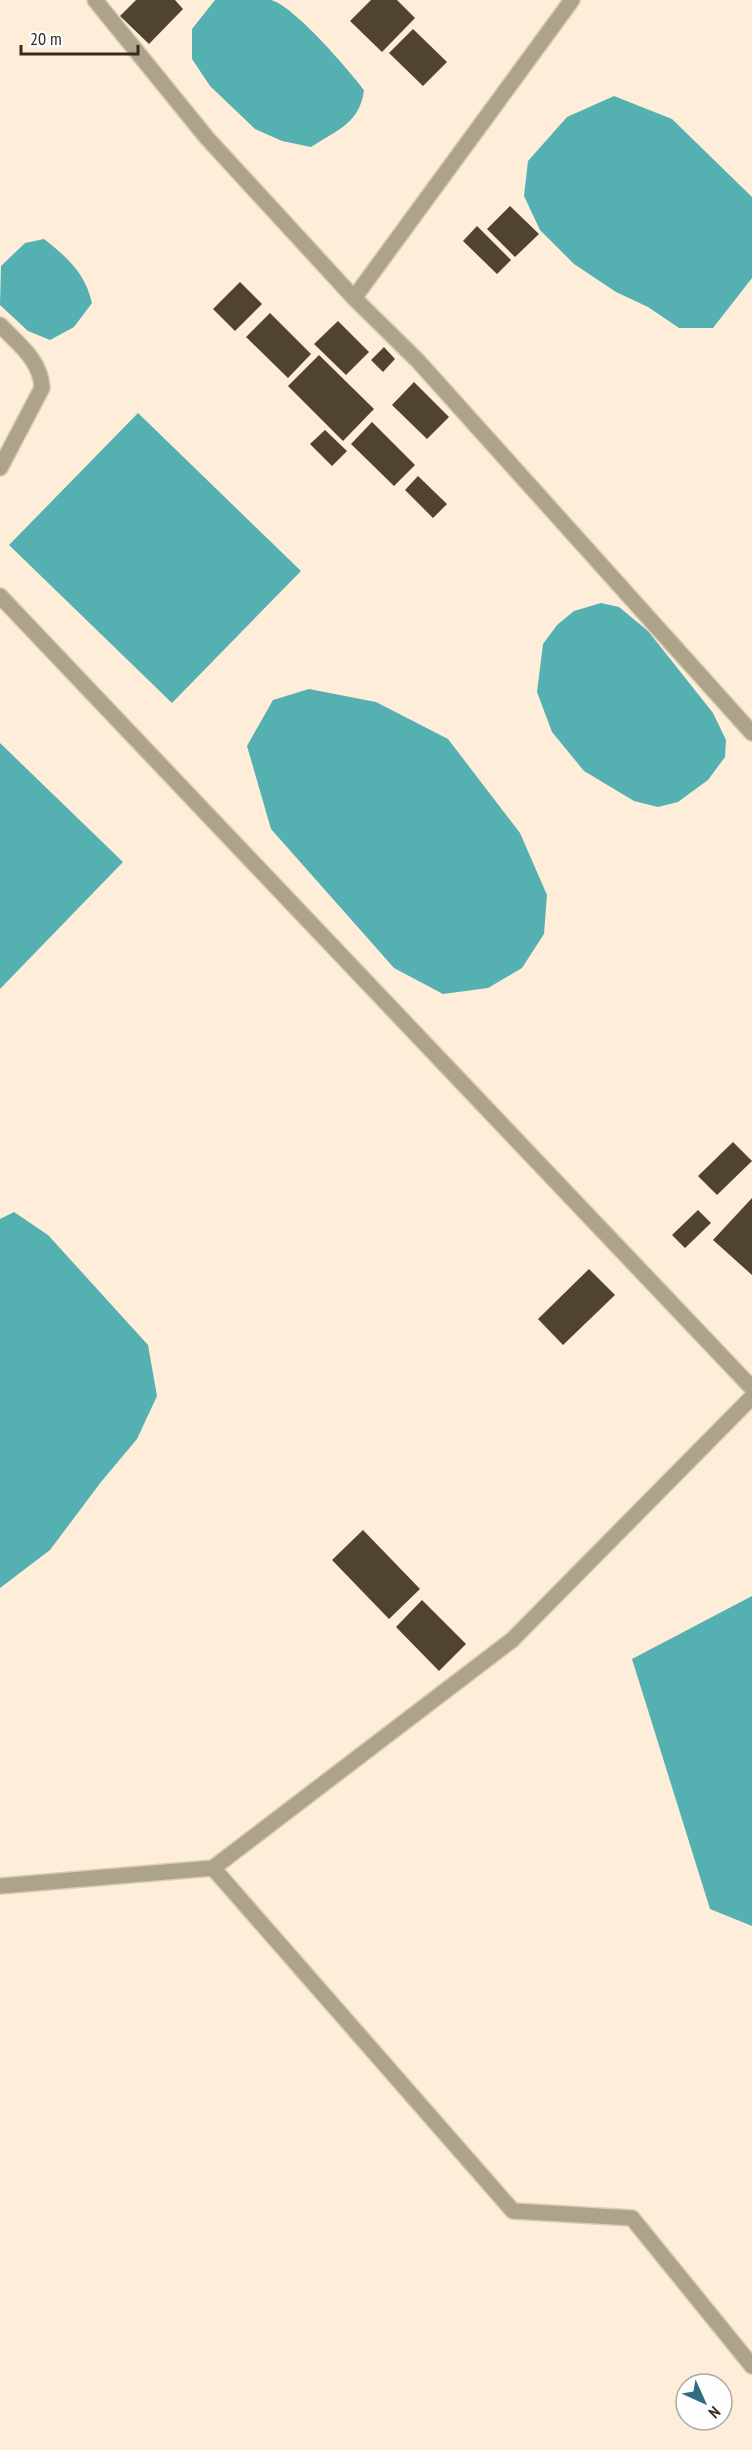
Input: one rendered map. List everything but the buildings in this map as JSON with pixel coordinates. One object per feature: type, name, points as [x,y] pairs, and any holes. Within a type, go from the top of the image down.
[{"type":"street","points":[[95,0],[207,138],[354,298],[418,361],[752,733]]},
{"type":"street","points":[[354,298],[572,0]]},
{"type":"street","points":[[0,325],[31,356],[42,375],[42,388],[36,404],[0,468]]},
{"type":"street","points":[[0,596],[752,1388]]},
{"type":"street","points":[[0,1886],[213,1868],[512,1640],[752,1397]]},
{"type":"street","points":[[213,1868],[513,2211],[632,2218],[752,2366]]},
{"type":"water","points":[[215,0],[271,0],[293,14],[320,39],[364,90],[362,101],[352,118],[311,147],[282,141],[255,129],[210,86],[192,59],[192,29]]},
{"type":"water","points":[[614,96],[672,119],[752,197],[752,278],[713,328],[679,328],[648,307],[616,292],[574,264],[540,230],[524,196],[528,161],[567,117]]},
{"type":"water","points":[[44,239],[61,253],[80,275],[92,303],[74,327],[50,340],[28,331],[0,305],[1,266],[25,243]]},
{"type":"water","points":[[138,413],[301,571],[172,703],[9,545]]},
{"type":"water","points":[[601,603],[619,607],[648,631],[713,713],[726,740],[725,757],[708,780],[678,802],[658,807],[634,801],[584,771],[552,732],[537,692],[543,644],[557,625],[574,611]]},
{"type":"water","points":[[309,689],[376,702],[448,739],[520,833],[547,895],[544,934],[522,968],[488,988],[443,994],[394,968],[271,829],[247,746],[273,700]]},
{"type":"water","points":[[0,743],[123,862],[0,989]]},
{"type":"water","points":[[14,1212],[48,1235],[148,1345],[157,1396],[137,1439],[101,1482],[50,1550],[0,1588],[0,1219]]},
{"type":"water","points":[[752,1596],[752,1926],[710,1909],[632,1659]]}]
